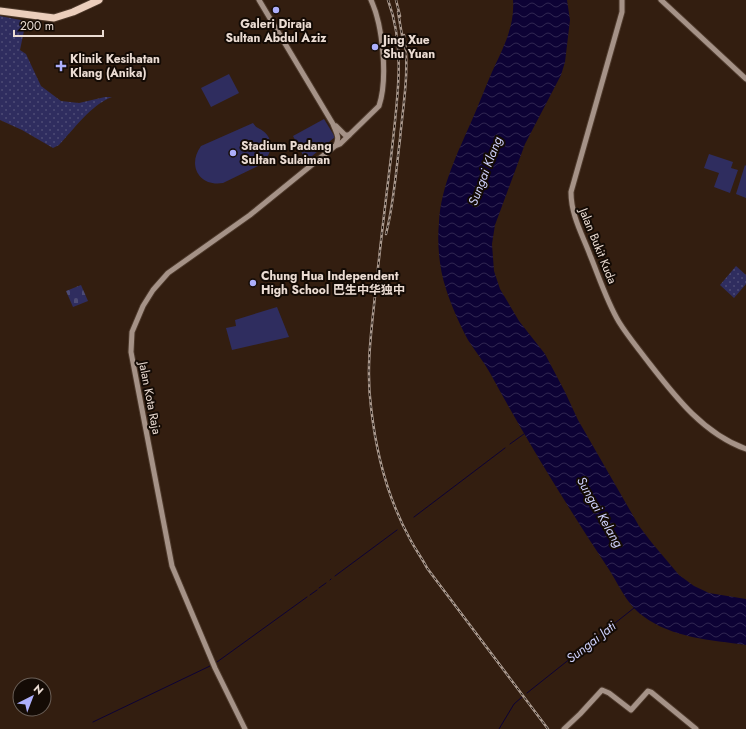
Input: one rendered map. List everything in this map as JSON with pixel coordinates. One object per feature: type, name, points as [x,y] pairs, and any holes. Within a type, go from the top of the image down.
[{"type":"highway","points":[[0,6],[55,13],[72,9],[89,0]]},
{"type":"highway","points":[[0,11],[57,18],[99,0]]},
{"type":"main road","points":[[259,0],[333,124],[338,136],[335,146]]},
{"type":"main road","points":[[265,0],[265,9]]},
{"type":"main road","name":"Jalan Kota Raja","points":[[245,729],[215,668],[172,566],[131,352],[131,338],[134,326],[143,306],[153,290],[168,273],[254,212],[349,135],[379,106],[381,99],[383,64],[377,17],[371,0]]},
{"type":"main road","name":"Jalan Bukit Kuda","points":[[622,0],[622,12],[571,192],[571,205],[577,225],[608,299],[618,320],[627,334],[664,382],[687,408],[710,430],[728,442],[746,449]]},
{"type":"main road","points":[[661,0],[746,79]]},
{"type":"main road","points":[[333,124],[345,135],[349,135]]},
{"type":"main road","points":[[564,729],[602,690],[609,693],[631,710],[648,690],[696,729]]},
{"type":"green space","points":[[0,16],[26,21],[20,50],[26,54],[41,86],[61,101],[79,103],[105,97],[112,97],[97,105],[90,111],[59,145],[53,148],[22,130],[0,120]]},
{"type":"green space","points":[[229,74],[239,93],[211,107],[201,88]]},
{"type":"green space","points":[[324,119],[335,137],[306,161],[293,136]]},
{"type":"green space","name":"Stadium Padang Sultan Sulaiman","points":[[253,123],[270,139],[271,144],[269,153],[264,161],[260,165],[223,183],[207,182],[202,178],[195,167],[197,153],[201,146]]},
{"type":"green space","points":[[709,154],[733,162],[731,168],[738,170],[730,193],[714,187],[719,173],[704,168]]},
{"type":"green space","points":[[745,165],[746,166],[746,198],[736,194]]},
{"type":"green space","points":[[736,266],[746,275],[746,284],[734,298],[720,285]]},
{"type":"green space","points":[[81,285],[88,301],[73,307],[66,291]]},
{"type":"green space","points":[[277,307],[289,337],[232,350],[226,328],[236,326],[235,320]]},
{"type":"water","points":[[513,0],[567,0],[570,20],[565,62],[561,75],[525,144],[495,225],[492,244],[494,271],[500,289],[519,321],[545,354],[578,420],[639,526],[652,543],[679,575],[694,586],[709,593],[746,599],[746,645],[679,634],[654,623],[643,616],[631,605],[561,494],[488,369],[468,340],[448,295],[440,264],[438,247],[440,209],[443,195],[456,157],[504,46],[512,19]]},
{"type":"waterway","points":[[510,444],[524,434]]},
{"type":"waterway","points":[[414,517],[505,448]]},
{"type":"waterway","points":[[335,576],[397,530]]},
{"type":"waterway","points":[[319,588],[326,583]]},
{"type":"waterway","points":[[310,595],[317,590]]},
{"type":"waterway","points":[[217,662],[307,597]]},
{"type":"waterway","name":"Sungai Jati","points":[[527,693],[634,608]]},
{"type":"waterway","points":[[93,722],[210,666]]},
{"type":"waterway","name":"Sungai Jati","points":[[499,729],[514,704],[522,697]]},
{"type":"railway","points":[[388,0],[394,18],[397,37],[399,74],[372,324],[369,365],[371,407],[376,441],[384,475],[395,508],[402,524],[427,568],[548,729]]},
{"type":"railway","points":[[396,0],[400,16]]},
{"type":"railway","points":[[398,12],[403,41]]},
{"type":"railway","points":[[386,234],[391,211],[405,87],[406,48],[404,35]]},
{"type":"place","name":"Galeri Diraja Sultan Abdul Aziz","points":[[276,10]]},
{"type":"place","name":"Jing Xue Shu Yuan","points":[[375,47]]},
{"type":"place","name":"Klinik Kesihatan Klang (Anika)","points":[[61,66]]},
{"type":"place","name":"Stadium Padang Sultan Sulaiman","points":[[233,153]]},
{"type":"place","name":"Chung Hua Independent High School 巴生中华独中","points":[[253,283]]},
{"type":"water label","name":"Sungai Klang","points":[[485,171]]},
{"type":"water label","name":"Sungai Kelang","points":[[600,512]]}]
